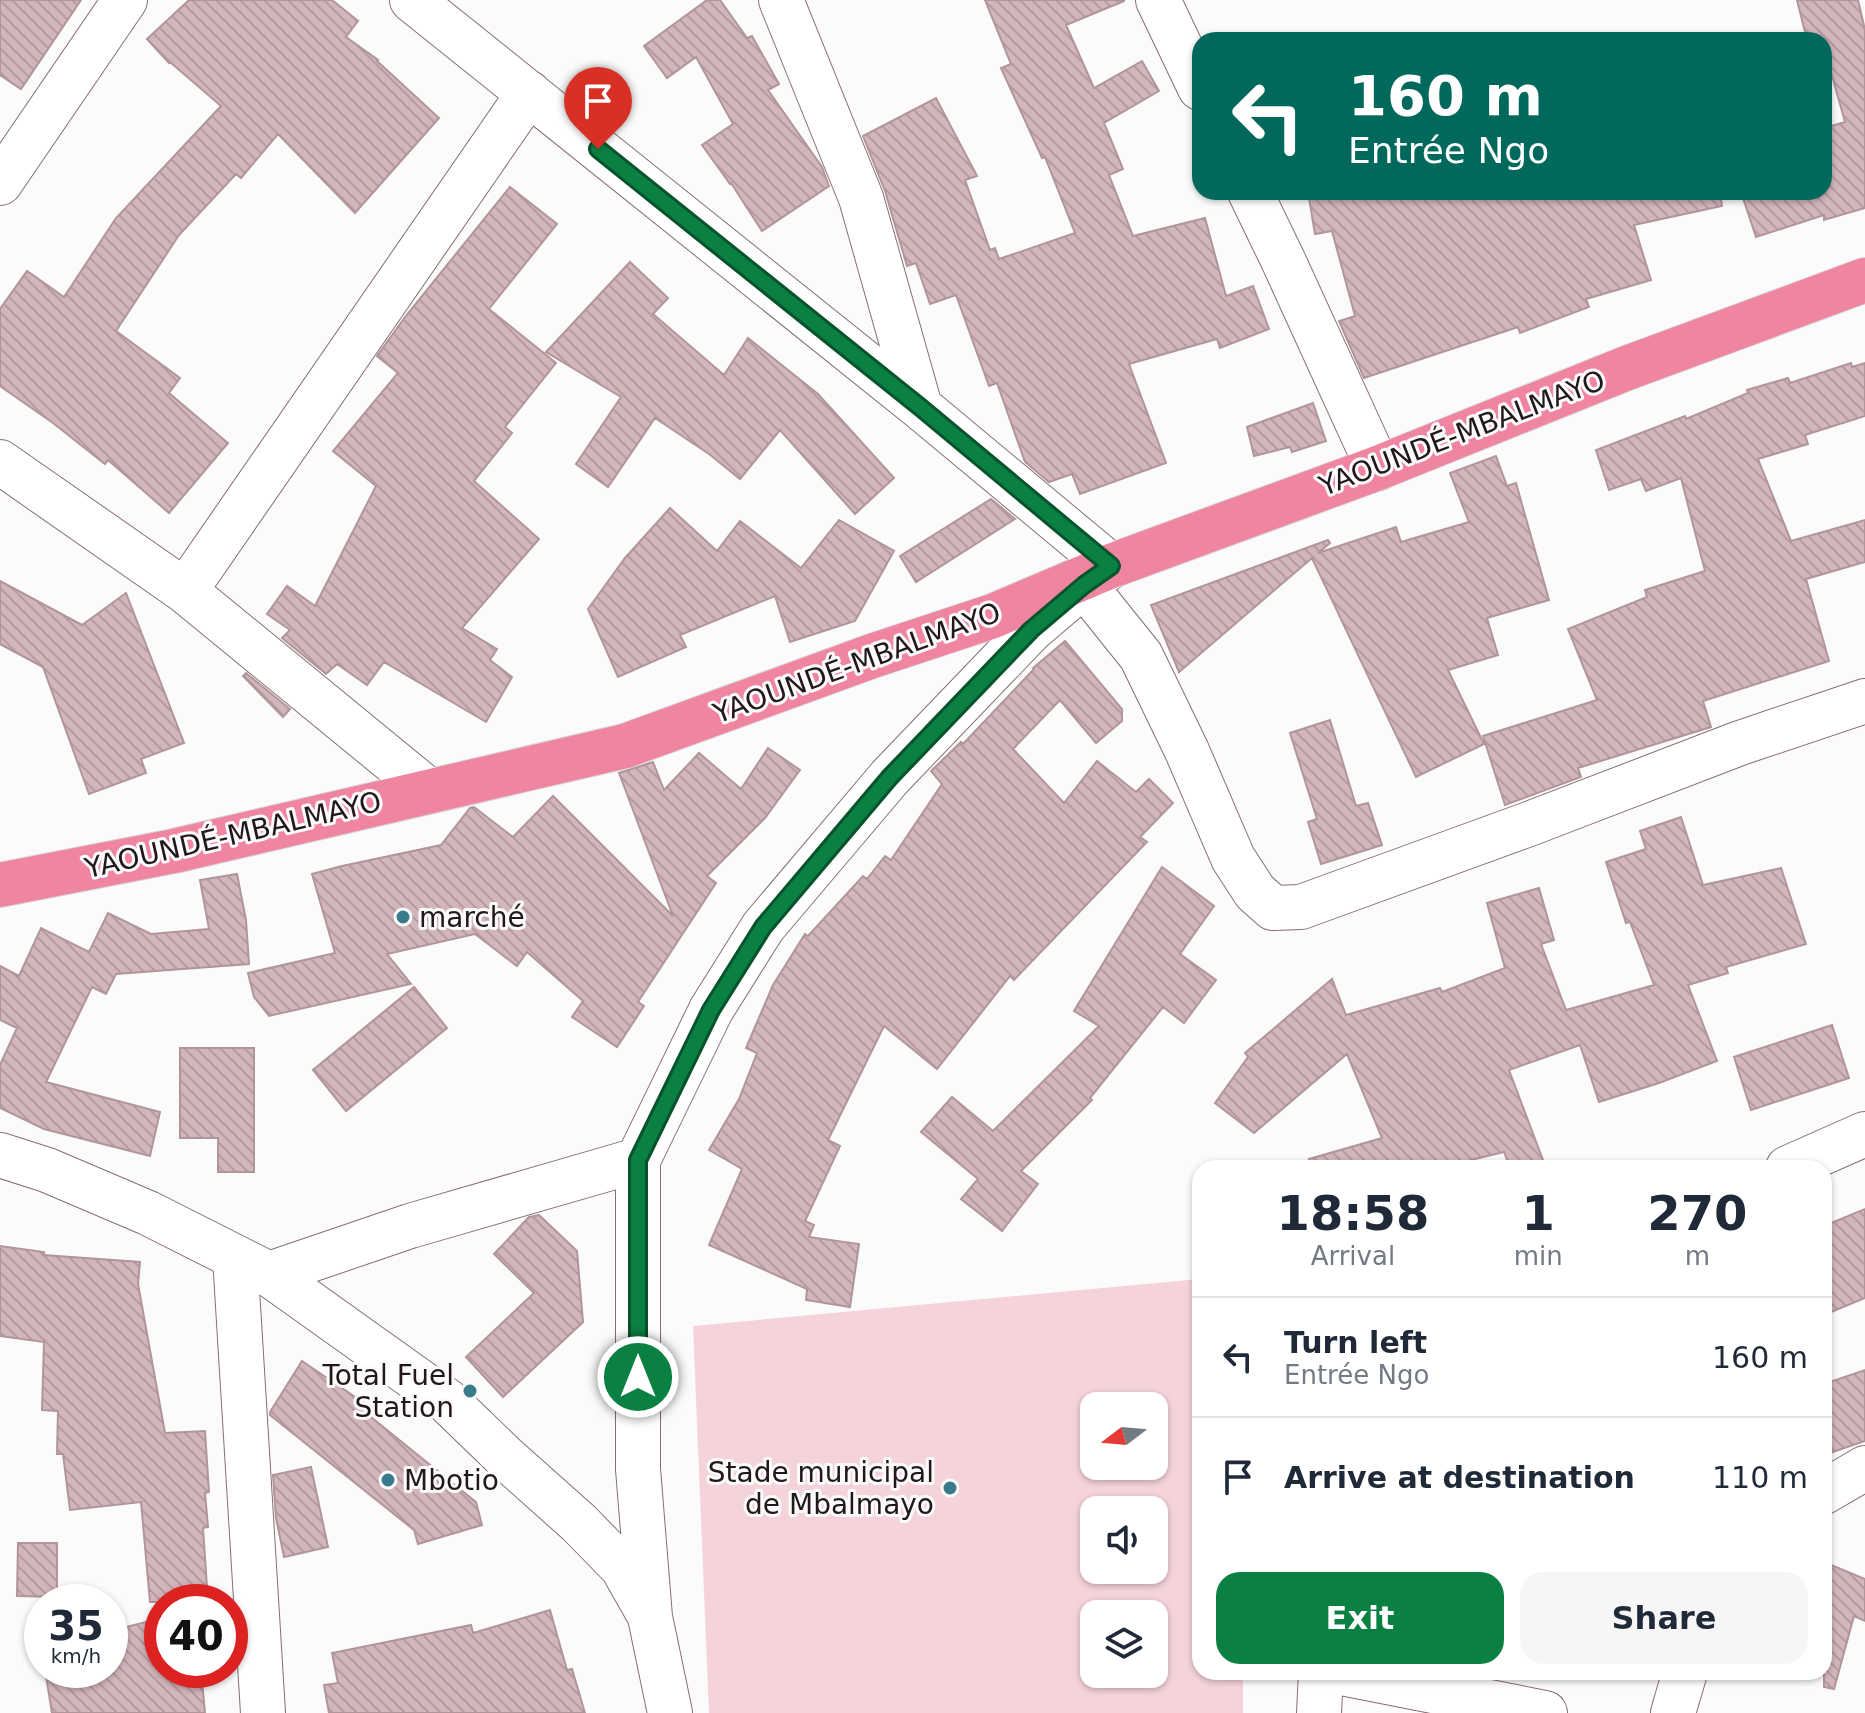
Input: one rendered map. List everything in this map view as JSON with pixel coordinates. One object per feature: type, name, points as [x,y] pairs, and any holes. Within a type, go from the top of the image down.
[{"type":"highway","name":"YAOUNDÉ-MBALMAYO","points":[[0,885],[174,851],[625,746],[872,656],[993,616],[1378,468],[1627,368],[1865,280]]},
{"type":"street","points":[[0,183],[125,0]]},
{"type":"street","points":[[412,0],[920,407],[1098,576],[1187,751],[1233,858],[1255,892],[1273,908],[1301,907],[1740,743],[1865,701]]},
{"type":"street","points":[[781,0],[861,198],[920,407]]},
{"type":"street","points":[[1158,0],[1192,71]]},
{"type":"street","points":[[185,591],[529,93]]},
{"type":"street","points":[[1254,200],[1378,468]]},
{"type":"street","points":[[0,462],[185,591],[429,791]]},
{"type":"street","points":[[670,1713],[650,1617],[638,1469],[638,1160],[711,1010],[763,927],[890,777],[1031,630],[1098,576]]},
{"type":"street","points":[[1806,1160],[1865,1134]]},
{"type":"street","points":[[0,1155],[47,1170],[148,1213],[252,1266],[447,1401],[622,1567],[650,1617]]},
{"type":"street","points":[[252,1266],[410,1226],[638,1160]]},
{"type":"street","points":[[252,1266],[263,1713]]},
{"type":"street","points":[[1832,1487],[1865,1468]]},
{"type":"street","points":[[1319,1713],[1321,1680]]},
{"type":"street","points":[[1377,1680],[1545,1713]]},
{"type":"street","points":[[1673,1713],[1683,1680]]},
{"type":"shaded area","name":"Stade municipal de Mbalmayo","points":[[1192,1280],[1192,1680],[1243,1680],[1243,1713],[709,1713],[693,1326]]},
{"type":"building","points":[[0,0],[81,0],[21,89],[0,75]]},
{"type":"building","points":[[189,0],[332,0],[358,21],[346,37],[378,60],[439,118],[355,213],[278,134],[241,178],[236,174],[179,235],[116,331],[180,378],[169,393],[228,443],[169,513],[108,460],[105,464],[0,386],[0,309],[27,271],[64,297],[116,218],[221,106],[169,63],[147,39]]},
{"type":"building","points":[[707,0],[720,0],[747,38],[752,36],[779,84],[768,90],[822,167],[829,186],[762,231],[702,145],[733,124],[696,57],[667,78],[644,46]]},
{"type":"building","points":[[985,0],[1124,0],[1066,25],[1094,88],[1142,61],[1159,91],[1104,123],[1123,169],[1109,175],[1133,236],[1205,218],[1226,296],[1253,286],[1269,329],[1220,348],[1217,339],[1129,364],[1166,463],[1080,494],[1072,474],[1049,482],[1025,462],[997,383],[989,386],[956,295],[930,304],[916,263],[907,266],[885,191],[863,136],[936,98],[977,176],[965,180],[990,250],[995,248],[999,259],[1075,233],[1045,157],[1042,158],[1001,68],[1011,64]]},
{"type":"building","points":[[1797,0],[1858,0],[1865,30],[1865,208],[1824,220],[1824,215],[1756,237],[1744,200],[1832,200],[1832,126],[1845,122],[1832,76],[1832,32],[1805,32]]},
{"type":"building","points":[[510,187],[557,224],[489,309],[556,363],[505,427],[512,433],[474,481],[539,539],[462,628],[497,649],[490,660],[512,677],[486,722],[384,662],[367,685],[337,664],[326,674],[282,638],[290,630],[267,614],[287,586],[315,606],[376,486],[333,451],[398,373],[377,356]]},
{"type":"building","points":[[1309,200],[1721,200],[1722,206],[1634,225],[1651,280],[1586,299],[1589,307],[1520,333],[1518,327],[1364,378],[1339,321],[1355,316],[1332,231],[1315,234]]},
{"type":"building","points":[[630,262],[668,298],[653,314],[724,375],[748,338],[818,394],[894,478],[855,514],[780,430],[740,479],[655,418],[608,487],[576,464],[621,397],[546,352]]},
{"type":"building","points":[[1851,363],[1852,367],[1865,363],[1865,416],[1805,435],[1808,444],[1758,459],[1791,541],[1865,520],[1865,562],[1806,579],[1829,661],[1703,701],[1711,727],[1578,768],[1581,777],[1505,805],[1483,736],[1597,700],[1568,629],[1647,597],[1645,590],[1705,571],[1681,478],[1646,491],[1641,479],[1609,490],[1596,450],[1685,416],[1686,419],[1748,393],[1747,390],[1788,378],[1790,383]]},
{"type":"building","points":[[1313,403],[1326,441],[1292,452],[1290,447],[1254,456],[1247,427]]},
{"type":"building","points":[[1496,456],[1507,486],[1516,483],[1549,600],[1487,618],[1498,655],[1448,670],[1484,744],[1416,777],[1312,558],[1179,672],[1151,605],[1328,540],[1330,543],[1318,553],[1396,527],[1401,542],[1469,522],[1450,473]]},
{"type":"building","points":[[991,499],[1015,519],[916,582],[900,556]]},
{"type":"building","points":[[670,508],[717,551],[740,521],[801,568],[839,520],[894,551],[855,621],[790,642],[775,596],[680,635],[686,647],[618,677],[588,609],[625,558]]},
{"type":"building","points":[[0,581],[82,625],[126,593],[184,743],[141,759],[146,773],[89,794],[43,667],[0,644]]},
{"type":"building","points":[[1065,641],[1122,709],[1122,721],[1096,743],[1060,700],[1013,749],[1064,803],[1097,761],[1136,792],[1149,779],[1173,803],[1140,837],[1147,842],[1014,980],[1010,976],[937,1069],[884,1026],[828,1140],[840,1146],[805,1221],[814,1225],[809,1237],[859,1244],[850,1307],[806,1300],[807,1289],[709,1245],[742,1169],[709,1150],[739,1099],[757,1053],[746,1048],[773,985],[805,934],[808,936],[863,876],[867,879],[885,856],[891,860],[942,784],[931,771],[961,742],[963,744],[1033,668]]},
{"type":"building","points":[[246,673],[290,709],[283,717],[243,676]]},
{"type":"building","points":[[1330,720],[1356,806],[1368,803],[1382,845],[1321,864],[1308,822],[1317,819],[1290,733]]},
{"type":"building","points":[[768,748],[800,770],[765,818],[707,876],[716,883],[638,1002],[644,1006],[617,1047],[572,1017],[583,1001],[527,952],[517,966],[475,934],[387,954],[411,984],[269,1016],[254,997],[248,973],[335,953],[312,874],[441,845],[474,807],[513,837],[553,796],[673,916],[619,773],[653,762],[664,790],[699,753],[741,789]]},
{"type":"building","points":[[1681,817],[1703,885],[1781,868],[1806,944],[1726,967],[1728,973],[1688,985],[1717,1061],[1599,1102],[1580,1045],[1509,1070],[1543,1160],[1507,1160],[1504,1152],[1471,1160],[1309,1160],[1382,1138],[1347,1054],[1254,1133],[1215,1103],[1248,1057],[1245,1053],[1332,979],[1346,1015],[1440,988],[1442,992],[1505,968],[1487,903],[1539,888],[1554,940],[1541,944],[1566,1010],[1654,985],[1630,922],[1626,923],[1606,862],[1646,849],[1640,831]]},
{"type":"building","points":[[1162,867],[1214,906],[1180,954],[1216,980],[1184,1023],[1163,1007],[1090,1098],[1092,1100],[1021,1171],[1038,1184],[1002,1231],[961,1199],[978,1179],[921,1132],[952,1097],[993,1131],[1099,1026],[1074,1011]]},
{"type":"building","points":[[237,874],[246,920],[249,964],[116,974],[106,994],[92,987],[46,1082],[160,1112],[150,1156],[44,1129],[0,1108],[0,1065],[17,1028],[0,1020],[0,966],[19,976],[41,928],[89,952],[108,913],[151,934],[209,929],[200,880]]},
{"type":"building","points":[[414,987],[447,1028],[346,1111],[313,1070]]},
{"type":"building","points":[[1832,1025],[1849,1078],[1751,1110],[1734,1057]]},
{"type":"building","points":[[180,1048],[254,1048],[254,1172],[218,1172],[218,1138],[180,1138]]},
{"type":"building","points":[[1865,1209],[1865,1298],[1832,1312],[1832,1223]]},
{"type":"building","points":[[539,1215],[577,1251],[583,1322],[503,1397],[466,1357],[534,1293],[494,1254],[529,1217]]},
{"type":"building","points":[[0,1246],[44,1252],[44,1255],[140,1262],[138,1284],[165,1433],[205,1431],[209,1492],[205,1493],[208,1527],[203,1528],[207,1584],[148,1584],[141,1502],[70,1510],[63,1454],[57,1454],[58,1411],[42,1410],[44,1342],[0,1336]]},
{"type":"building","points":[[302,1361],[370,1407],[366,1413],[476,1502],[482,1525],[418,1544],[414,1530],[270,1415]]},
{"type":"building","points":[[1865,1370],[1865,1441],[1832,1452],[1832,1381]]},
{"type":"building","points":[[311,1467],[328,1547],[284,1557],[276,1518],[273,1475]]},
{"type":"building","points":[[18,1543],[57,1543],[57,1584],[24,1584],[24,1596],[17,1596]]},
{"type":"building","points":[[1832,1565],[1865,1579],[1865,1621],[1854,1616],[1834,1689],[1824,1687],[1824,1680],[1832,1680]]},
{"type":"building","points":[[550,1610],[567,1670],[572,1669],[585,1713],[329,1713],[324,1685],[338,1683],[332,1653],[471,1625],[473,1633]]},
{"type":"building","points":[[144,1622],[144,1688],[203,1688],[205,1713],[52,1713],[48,1688],[128,1688],[128,1626]]},
{"type":"place","name":"marché","points":[[403,917]]},
{"type":"place","name":"Total Fuel Station","points":[[470,1391]]},
{"type":"place","name":"Mbotio","points":[[388,1480]]},
{"type":"place","name":"Stade municipal de Mbalmayo","points":[[950,1488]]},
{"type":"route","points":[[598,149],[920,407],[1111,566],[1031,630],[890,777],[763,927],[711,1010],[638,1160],[638,1377]]}]
